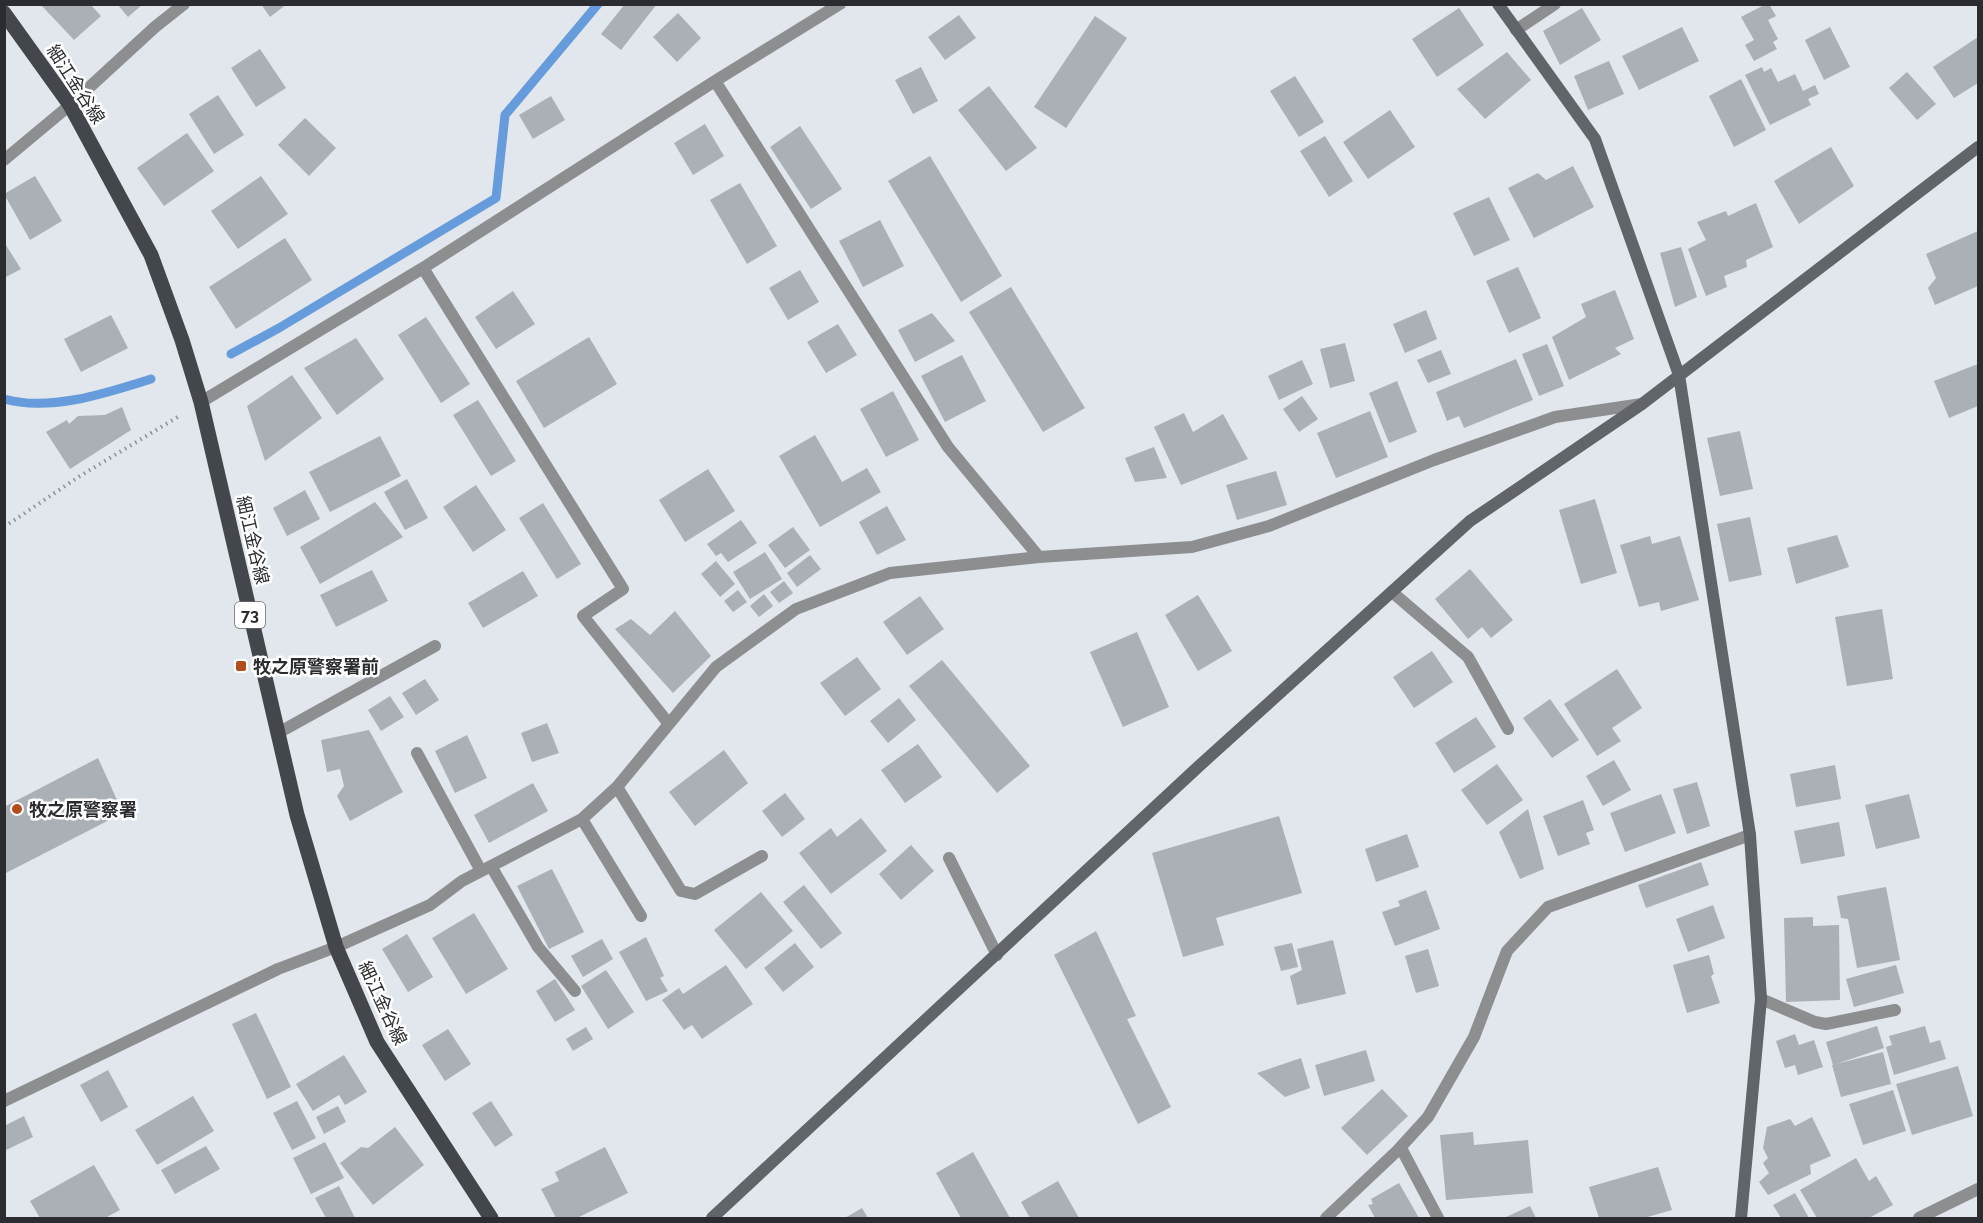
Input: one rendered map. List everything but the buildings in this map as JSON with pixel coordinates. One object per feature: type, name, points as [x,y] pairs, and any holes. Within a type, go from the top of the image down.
[{"type":"main road","name":"細江金谷線","points":[[4,13],[70,105],[151,255],[182,340],[201,402],[297,815],[336,947],[377,1042],[490,1218]]},
{"type":"street","points":[[4,160],[184,4]]},
{"type":"street","points":[[201,402],[423,267],[840,4]]},
{"type":"street","points":[[1498,4],[1595,139],[1679,375],[1750,835],[1761,999],[1741,1218]]},
{"type":"street","points":[[1516,30],[1555,4]]},
{"type":"street","points":[[715,81],[948,447],[1039,557]]},
{"type":"street","points":[[712,1218],[1198,767],[1470,521],[1642,404],[1978,147]]},
{"type":"street","points":[[423,267],[623,589],[583,616],[669,724]]},
{"type":"street","points":[[4,1101],[278,969],[336,947],[430,906],[462,881],[582,819],[617,787],[716,667],[796,609],[890,573],[1039,557],[1192,547],[1269,526],[1434,460],[1555,417],[1642,404]]},
{"type":"street","points":[[1392,592],[1468,657],[1508,729]]},
{"type":"street","points":[[278,733],[435,646]]},
{"type":"street","points":[[417,753],[486,869],[538,946],[575,990]]},
{"type":"street","points":[[617,787],[681,891],[695,894],[762,856]]},
{"type":"street","points":[[582,819],[641,915]]},
{"type":"street","points":[[1326,1218],[1401,1148],[1428,1117],[1474,1036],[1507,951],[1548,907],[1750,835]]},
{"type":"street","points":[[949,858],[997,955]]},
{"type":"street","points":[[1761,999],[1815,1022],[1826,1024],[1895,1010]]},
{"type":"street","points":[[1401,1148],[1438,1218]]},
{"type":"street","points":[[1919,1218],[1978,1189]]},
{"type":"path","points":[[4,527],[80,476],[201,402]]},
{"type":"waterway","points":[[231,354],[279,328],[496,198],[505,115],[598,4]]},
{"type":"waterway","points":[[4,399],[40,403],[59,402],[97,395],[151,379]]},
{"type":"place","name":"牧之原警察署前","points":[[241,666]]},
{"type":"place","name":"牧之原警察署","points":[[17,809]]}]
